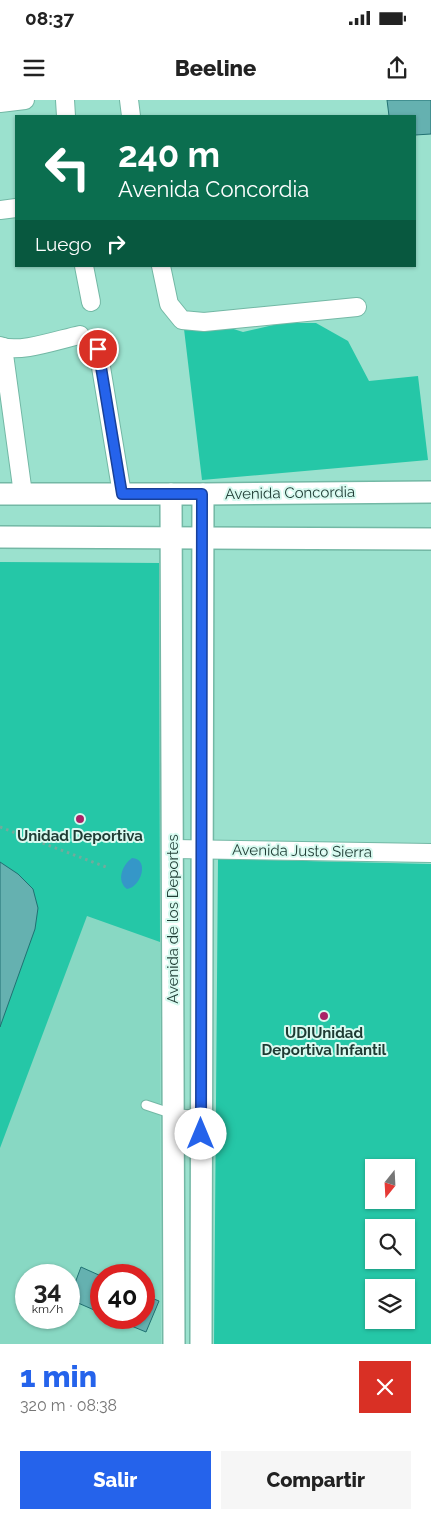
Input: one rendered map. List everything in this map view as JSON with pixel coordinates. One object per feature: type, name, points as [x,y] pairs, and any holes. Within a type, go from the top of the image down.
[{"type":"street","points":[[0,103],[25,100]]},
{"type":"street","points":[[65,100],[66,115]]},
{"type":"street","points":[[129,100],[131,115]]},
{"type":"street","points":[[0,210],[15,208]]},
{"type":"street","points":[[84,267],[91,302]]},
{"type":"street","points":[[161,267],[169,304],[182,320],[204,322],[357,307]]},
{"type":"street","points":[[23,494],[1,346],[21,349],[80,335]]},
{"type":"street","points":[[98,349],[122,494]]},
{"type":"street","name":"Avenida Concordia","points":[[0,494],[431,492]]},
{"type":"street","name":"Avenida de los Deportes","points":[[171,494],[174,1344]]},
{"type":"street","name":"Avenida de los Deportes","points":[[201,1344],[202,494]]},
{"type":"street","points":[[0,537],[431,539]]},
{"type":"street","name":"Avenida Justo Sierra","points":[[173,849],[431,853]]},
{"type":"lane","points":[[146,1105],[173,1114],[201,1115]]},
{"type":"path","points":[[0,827],[106,866]]},
{"type":"shaded area","points":[[282,323],[316,323],[348,341],[369,381],[418,376],[428,460],[202,480],[184,329],[221,325],[243,332]]},
{"type":"shaded area","points":[[0,562],[159,563],[161,1344],[0,1344]]},
{"type":"shaded area","name":"Unidad Deportiva","points":[[0,562],[159,563],[160,942],[87,916],[0,1148]]},
{"type":"shaded area","name":"UDIUnidad Deportiva Infantil","points":[[218,859],[431,864],[431,1344],[214,1344]]},
{"type":"water","points":[[132,858],[141,863],[142,873],[136,883],[127,889],[121,878],[125,865]]},
{"type":"building","points":[[387,100],[431,100],[431,134],[416,135],[416,115],[389,115]]},
{"type":"building","points":[[0,862],[18,874],[33,889],[38,908],[35,929],[0,1027]]},
{"type":"building","points":[[81,1267],[90,1271],[90,1308],[80,1304]]},
{"type":"building","points":[[155,1299],[159,1301],[155,1311]]},
{"type":"place","name":"Unidad Deportiva","points":[[80,819]]},
{"type":"place","name":"UDIUnidad Deportiva Infantil","points":[[324,1016]]},
{"type":"route","points":[[98,349],[122,494],[202,494],[201,1134]]}]
